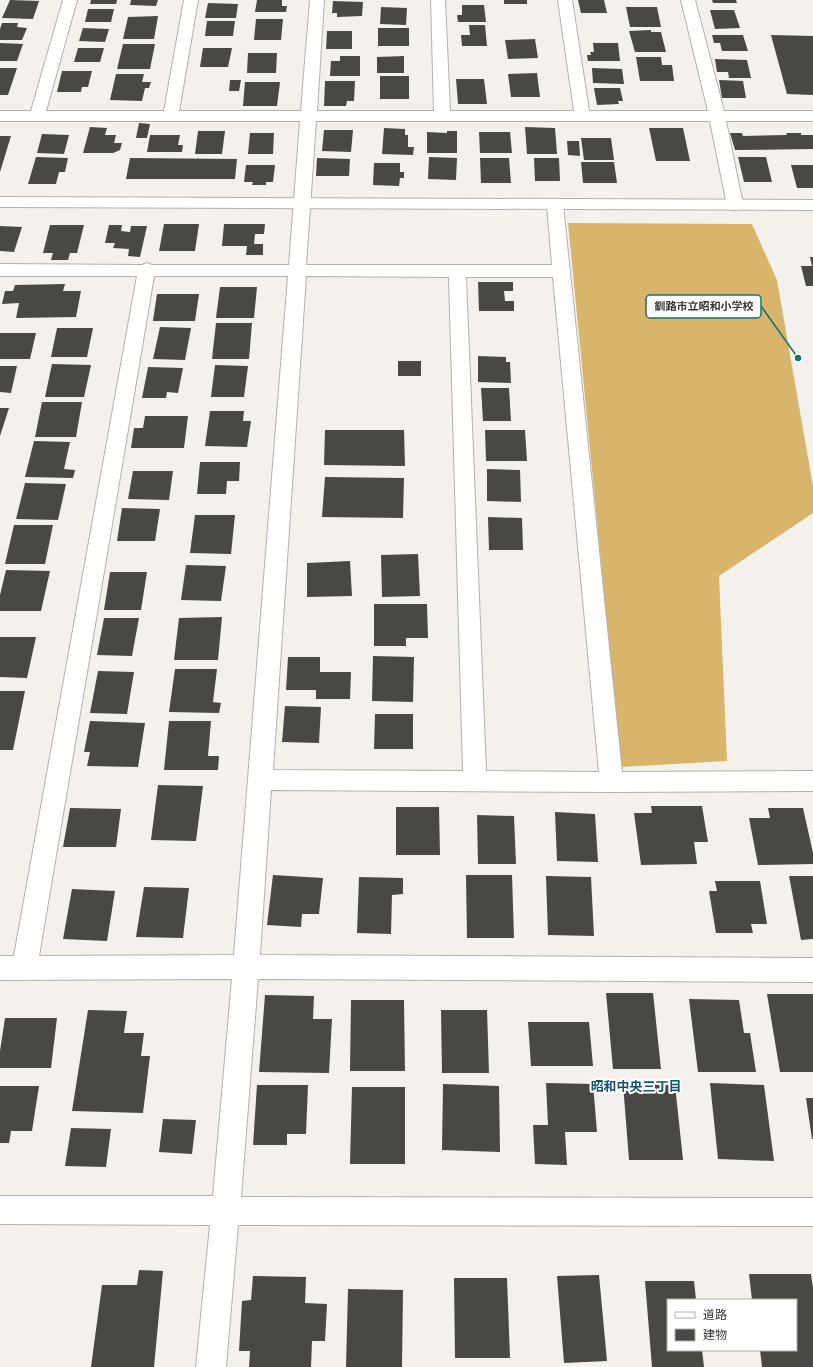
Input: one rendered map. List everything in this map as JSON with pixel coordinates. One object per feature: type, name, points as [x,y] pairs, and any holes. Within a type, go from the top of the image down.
[{"type":"street","points":[[37,116],[70,0]]},
{"type":"street","points":[[171,116],[191,0]]},
{"type":"street","points":[[211,1367],[226,1210],[246,967],[317,0]]},
{"type":"street","points":[[438,0],[442,115]]},
{"type":"street","points":[[565,0],[582,116]]},
{"type":"street","points":[[688,0],[717,116],[735,205]]},
{"type":"street","points":[[0,116],[813,116]]},
{"type":"street","points":[[0,202],[813,205]]},
{"type":"street","points":[[554,205],[612,782]]},
{"type":"street","points":[[0,270],[147,269],[561,271]]},
{"type":"street","points":[[147,269],[12,968],[246,967],[813,970]]},
{"type":"street","points":[[457,270],[475,781]]},
{"type":"street","points":[[260,780],[612,782],[813,781]]},
{"type":"street","points":[[0,1210],[813,1212]]},
{"type":"shaded area","points":[[568,223],[752,224],[777,280],[813,486],[813,513],[719,576],[727,761],[621,767]]},
{"type":"building","points":[[10,0],[39,1],[33,19],[2,18]]},
{"type":"building","points":[[91,0],[117,0],[116,4],[90,4]]},
{"type":"building","points":[[131,0],[158,0],[156,6],[130,5]]},
{"type":"building","points":[[257,0],[282,0],[282,6],[287,6],[286,12],[255,12]]},
{"type":"building","points":[[504,0],[527,0],[527,4],[504,4]]},
{"type":"building","points":[[578,0],[604,0],[607,13],[581,13]]},
{"type":"building","points":[[712,0],[736,0],[737,3],[713,3]]},
{"type":"building","points":[[333,1],[363,2],[362,16],[337,17],[337,13],[332,13]]},
{"type":"building","points":[[208,3],[238,4],[236,18],[205,18]]},
{"type":"building","points":[[462,5],[484,5],[486,22],[458,22],[457,15],[462,15]]},
{"type":"building","points":[[381,7],[407,8],[406,25],[380,24]]},
{"type":"building","points":[[626,7],[657,7],[661,27],[630,27]]},
{"type":"building","points":[[88,9],[114,9],[111,22],[85,22]]},
{"type":"building","points":[[710,10],[734,10],[740,28],[715,29]]},
{"type":"building","points":[[158,16],[154,39],[123,39],[128,17]]},
{"type":"building","points":[[256,19],[283,19],[281,40],[254,40]]},
{"type":"building","points":[[207,21],[235,21],[233,36],[205,36]]},
{"type":"building","points":[[2,23],[18,23],[17,27],[27,28],[22,40],[0,40],[0,29]]},
{"type":"building","points":[[469,25],[485,25],[487,46],[462,46],[461,35],[470,35]]},
{"type":"building","points":[[83,28],[109,29],[105,42],[79,41]]},
{"type":"building","points":[[378,28],[409,28],[409,46],[378,46]]},
{"type":"building","points":[[651,30],[651,32],[661,32],[666,52],[635,52],[629,31]]},
{"type":"building","points":[[327,31],[352,31],[352,49],[326,49]]},
{"type":"building","points":[[712,35],[743,35],[748,51],[722,51],[720,43],[714,43]]},
{"type":"building","points":[[771,35],[813,36],[813,95],[787,94]]},
{"type":"building","points":[[535,39],[538,58],[508,59],[505,40]]},
{"type":"building","points":[[0,43],[23,44],[17,61],[0,61]]},
{"type":"building","points":[[593,43],[618,43],[620,61],[588,61],[587,55],[591,55],[590,52],[594,52]]},
{"type":"building","points":[[123,44],[155,44],[150,69],[117,69]]},
{"type":"building","points":[[78,48],[104,48],[100,62],[74,62]]},
{"type":"building","points":[[203,48],[232,48],[228,67],[200,67]]},
{"type":"building","points":[[248,53],[277,53],[276,73],[247,73]]},
{"type":"building","points":[[340,56],[360,56],[360,76],[330,76],[331,61],[340,61]]},
{"type":"building","points":[[404,56],[404,73],[377,73],[377,57]]},
{"type":"building","points":[[636,57],[661,57],[662,65],[672,65],[674,81],[640,81]]},
{"type":"building","points":[[715,59],[747,60],[751,78],[729,78],[728,72],[717,72]]},
{"type":"building","points":[[0,68],[17,68],[8,95],[0,95]]},
{"type":"building","points":[[592,68],[622,69],[624,84],[593,83]]},
{"type":"building","points":[[62,71],[92,71],[88,87],[82,87],[81,92],[57,92]]},
{"type":"building","points":[[537,73],[540,97],[511,97],[508,74]]},
{"type":"building","points":[[116,74],[144,74],[142,82],[151,82],[149,88],[145,88],[142,101],[110,100]]},
{"type":"building","points":[[380,76],[409,76],[409,99],[380,99]]},
{"type":"building","points":[[456,79],[484,79],[487,104],[458,104]]},
{"type":"building","points":[[230,80],[241,80],[239,91],[229,91]]},
{"type":"building","points":[[719,80],[743,81],[746,98],[722,98]]},
{"type":"building","points":[[325,81],[355,81],[354,101],[347,101],[346,106],[324,106]]},
{"type":"building","points":[[245,82],[280,82],[277,106],[243,106]]},
{"type":"building","points":[[594,88],[620,88],[623,101],[618,101],[619,104],[597,105]]},
{"type":"building","points":[[139,123],[150,124],[147,138],[136,138]]},
{"type":"building","points":[[90,127],[107,128],[105,135],[116,135],[114,143],[122,143],[120,150],[113,153],[83,153]]},
{"type":"building","points":[[525,127],[555,128],[557,154],[527,154]]},
{"type":"building","points":[[384,128],[405,129],[405,135],[408,135],[408,147],[414,147],[413,155],[382,154]]},
{"type":"building","points":[[649,128],[683,128],[690,161],[656,161]]},
{"type":"building","points":[[324,130],[353,130],[351,152],[322,151]]},
{"type":"building","points":[[198,131],[225,131],[222,154],[195,154]]},
{"type":"building","points":[[447,131],[457,131],[457,153],[427,153],[427,132],[447,133]]},
{"type":"building","points":[[479,132],[510,132],[512,153],[480,153]]},
{"type":"building","points":[[250,133],[274,133],[273,154],[248,154]]},
{"type":"building","points":[[730,133],[742,133],[743,136],[787,135],[786,133],[813,135],[813,149],[735,150]]},
{"type":"building","points":[[42,134],[69,135],[64,154],[37,153]]},
{"type":"building","points":[[150,135],[180,135],[178,145],[183,145],[182,152],[147,152]]},
{"type":"building","points":[[0,136],[11,136],[0,172]]},
{"type":"building","points":[[581,138],[611,138],[614,160],[584,160]]},
{"type":"building","points":[[567,141],[579,141],[580,156],[568,155]]},
{"type":"building","points":[[36,157],[68,158],[65,172],[59,172],[56,184],[28,184]]},
{"type":"building","points":[[429,157],[457,158],[456,180],[428,179]]},
{"type":"building","points":[[738,157],[766,157],[772,182],[744,182]]},
{"type":"building","points":[[130,158],[237,159],[235,179],[126,179]]},
{"type":"building","points":[[317,158],[350,159],[349,176],[316,176]]},
{"type":"building","points":[[480,158],[509,158],[511,183],[481,183]]},
{"type":"building","points":[[534,158],[559,158],[560,181],[535,181]]},
{"type":"building","points":[[581,162],[614,162],[617,183],[583,183]]},
{"type":"building","points":[[374,163],[400,163],[400,172],[404,172],[404,178],[400,178],[399,186],[373,185]]},
{"type":"building","points":[[246,165],[275,165],[273,182],[266,182],[266,185],[252,185],[253,182],[244,182]]},
{"type":"building","points":[[791,165],[813,165],[813,188],[797,188]]},
{"type":"building","points":[[164,224],[199,224],[195,251],[159,251]]},
{"type":"building","points":[[224,224],[265,224],[264,234],[255,234],[254,244],[263,244],[263,255],[246,255],[247,246],[222,246]]},
{"type":"building","points":[[50,225],[84,225],[77,253],[70,253],[68,260],[51,260],[53,253],[43,253]]},
{"type":"building","points":[[109,225],[122,225],[121,231],[130,232],[131,226],[147,226],[140,257],[128,256],[129,249],[113,248],[115,243],[105,243]]},
{"type":"building","points":[[0,226],[22,227],[14,252],[0,251]]},
{"type":"building","points":[[810,257],[813,257],[813,286],[806,286],[801,266],[812,266]]},
{"type":"building","points":[[478,282],[513,282],[513,291],[504,291],[505,301],[514,301],[514,311],[479,311]]},
{"type":"building","points":[[65,284],[63,291],[81,291],[76,317],[16,318],[19,303],[2,304],[5,291],[13,291],[15,285]]},
{"type":"building","points":[[220,287],[257,287],[254,318],[216,318]]},
{"type":"building","points":[[157,294],[199,294],[195,321],[153,321]]},
{"type":"building","points":[[216,323],[252,323],[249,359],[212,359]]},
{"type":"building","points":[[160,327],[191,328],[185,360],[153,359]]},
{"type":"building","points":[[57,328],[93,328],[87,357],[51,357]]},
{"type":"building","points":[[0,333],[36,333],[30,359],[0,359]]},
{"type":"building","points":[[478,356],[506,357],[506,362],[510,362],[511,383],[478,382]]},
{"type":"building","points":[[398,361],[421,361],[421,376],[398,376]]},
{"type":"building","points":[[52,364],[91,365],[84,397],[45,397]]},
{"type":"building","points":[[215,365],[248,366],[244,397],[211,397]]},
{"type":"building","points":[[0,366],[17,366],[11,393],[0,392]]},
{"type":"building","points":[[148,367],[183,368],[178,393],[167,392],[166,398],[142,398]]},
{"type":"building","points":[[481,388],[509,388],[511,421],[483,421]]},
{"type":"building","points":[[42,402],[82,402],[76,437],[35,437]]},
{"type":"building","points":[[0,408],[9,408],[0,436]]},
{"type":"building","points":[[210,411],[244,411],[243,421],[251,421],[247,447],[205,446]]},
{"type":"building","points":[[145,416],[188,416],[184,448],[131,448],[134,428],[143,428]]},
{"type":"building","points":[[325,430],[404,430],[405,466],[324,465]]},
{"type":"building","points":[[485,430],[525,430],[527,461],[486,461]]},
{"type":"building","points":[[34,441],[70,442],[64,469],[75,470],[73,478],[25,477]]},
{"type":"building","points":[[200,462],[240,462],[239,481],[227,481],[226,494],[197,494]]},
{"type":"building","points":[[487,469],[520,470],[521,502],[487,501]]},
{"type":"building","points":[[133,471],[173,471],[169,500],[128,499]]},
{"type":"building","points":[[325,477],[404,478],[403,518],[322,517]]},
{"type":"building","points":[[25,483],[66,484],[58,520],[16,519]]},
{"type":"building","points":[[122,508],[160,509],[155,541],[117,541]]},
{"type":"building","points":[[195,515],[235,515],[231,554],[190,553]]},
{"type":"building","points":[[488,517],[522,518],[523,550],[489,550]]},
{"type":"building","points":[[14,525],[53,525],[45,564],[5,564]]},
{"type":"building","points":[[418,554],[420,596],[382,597],[381,555]]},
{"type":"building","points":[[350,561],[352,596],[307,597],[307,563]]},
{"type":"building","points":[[186,565],[226,566],[221,601],[181,600]]},
{"type":"building","points":[[6,570],[50,571],[41,611],[0,611],[0,595]]},
{"type":"building","points":[[110,572],[147,572],[141,610],[104,610]]},
{"type":"building","points":[[374,604],[427,604],[428,638],[406,638],[406,646],[374,646]]},
{"type":"building","points":[[222,617],[218,660],[174,660],[179,618]]},
{"type":"building","points":[[104,618],[139,618],[132,656],[97,655]]},
{"type":"building","points":[[0,637],[36,637],[27,678],[0,677]]},
{"type":"building","points":[[373,656],[414,657],[413,702],[372,701]]},
{"type":"building","points":[[288,657],[320,657],[320,672],[351,672],[350,699],[316,699],[316,690],[286,690]]},
{"type":"building","points":[[175,669],[217,669],[213,702],[221,703],[219,713],[169,712]]},
{"type":"building","points":[[98,671],[134,672],[127,714],[90,713]]},
{"type":"building","points":[[0,691],[25,691],[13,750],[0,750]]},
{"type":"building","points":[[285,706],[321,707],[319,743],[282,742]]},
{"type":"building","points":[[375,714],[413,714],[413,749],[374,749]]},
{"type":"building","points":[[90,721],[145,723],[138,767],[87,766],[90,752],[84,752]]},
{"type":"building","points":[[169,721],[211,721],[208,756],[219,756],[218,770],[164,770]]},
{"type":"building","points":[[158,785],[203,786],[196,841],[151,840]]},
{"type":"building","points":[[651,806],[702,806],[708,842],[694,842],[697,864],[641,865],[634,813],[652,813]]},
{"type":"building","points":[[396,807],[439,807],[440,855],[396,855]]},
{"type":"building","points":[[70,808],[121,809],[116,847],[63,847]]},
{"type":"building","points":[[768,808],[803,808],[813,853],[813,864],[758,865],[749,818],[770,818]]},
{"type":"building","points":[[555,812],[595,814],[598,862],[557,861]]},
{"type":"building","points":[[477,815],[514,816],[516,864],[478,864]]},
{"type":"building","points":[[273,875],[323,878],[319,914],[302,914],[301,927],[267,925]]},
{"type":"building","points":[[466,875],[512,875],[514,938],[467,938]]},
{"type":"building","points":[[546,876],[591,877],[594,936],[548,935]]},
{"type":"building","points":[[789,876],[813,876],[813,939],[801,940]]},
{"type":"building","points":[[359,877],[403,878],[403,894],[392,895],[391,934],[357,933]]},
{"type":"building","points":[[715,881],[760,881],[767,924],[751,924],[753,933],[716,933],[709,891],[717,891]]},
{"type":"building","points":[[144,887],[189,888],[183,938],[136,937]]},
{"type":"building","points":[[72,889],[115,891],[107,941],[63,939]]},
{"type":"building","points":[[606,993],[653,993],[661,1069],[613,1069]]},
{"type":"building","points":[[767,994],[813,994],[813,1072],[780,1072]]},
{"type":"building","points":[[265,995],[314,996],[313,1019],[332,1019],[329,1073],[259,1072]]},
{"type":"building","points":[[689,999],[739,1000],[744,1033],[750,1033],[756,1072],[698,1072]]},
{"type":"building","points":[[351,1000],[404,1000],[405,1071],[350,1071]]},
{"type":"building","points":[[88,1010],[127,1011],[124,1033],[144,1033],[141,1056],[150,1056],[143,1113],[72,1111]]},
{"type":"building","points":[[441,1010],[487,1010],[489,1073],[442,1073]]},
{"type":"building","points":[[5,1018],[57,1018],[51,1068],[0,1068],[0,1051]]},
{"type":"building","points":[[528,1022],[589,1022],[593,1066],[531,1066]]},
{"type":"building","points":[[546,1083],[593,1084],[597,1132],[565,1132],[567,1165],[535,1164],[533,1125],[548,1125]]},
{"type":"building","points":[[710,1083],[764,1085],[774,1161],[718,1159]]},
{"type":"building","points":[[443,1084],[499,1086],[500,1152],[442,1150]]},
{"type":"building","points":[[623,1084],[675,1085],[683,1160],[629,1160]]},
{"type":"building","points":[[257,1085],[308,1085],[306,1134],[287,1134],[287,1145],[253,1145]]},
{"type":"building","points":[[0,1086],[39,1086],[32,1131],[11,1131],[9,1143],[0,1143]]},
{"type":"building","points":[[352,1087],[405,1087],[405,1164],[350,1164]]},
{"type":"building","points":[[806,1098],[813,1098],[813,1139],[812,1139]]},
{"type":"building","points":[[163,1119],[196,1120],[192,1154],[159,1152]]},
{"type":"building","points":[[71,1128],[111,1129],[106,1167],[65,1166]]},
{"type":"building","points":[[139,1270],[163,1271],[154,1367],[91,1367],[102,1285],[137,1285]]},
{"type":"building","points":[[749,1274],[811,1274],[813,1288],[813,1367],[762,1367],[760,1351],[797,1351],[797,1299],[752,1299]]},
{"type":"building","points":[[599,1275],[607,1361],[564,1363],[557,1276]]},
{"type":"building","points":[[253,1276],[306,1277],[305,1303],[327,1304],[325,1341],[312,1341],[311,1367],[249,1367],[250,1351],[239,1351],[242,1301],[251,1300]]},
{"type":"building","points":[[454,1278],[507,1278],[510,1358],[455,1358]]},
{"type":"building","points":[[645,1281],[694,1281],[696,1299],[667,1299],[667,1351],[702,1351],[704,1367],[652,1367]]},
{"type":"building","points":[[348,1289],[403,1290],[402,1367],[346,1367]]},
{"type":"place","name":"釧路市立昭和小学校","points":[[798,358]]},
{"type":"district","name":"昭和中央三丁目","points":[[636,1086]]}]
